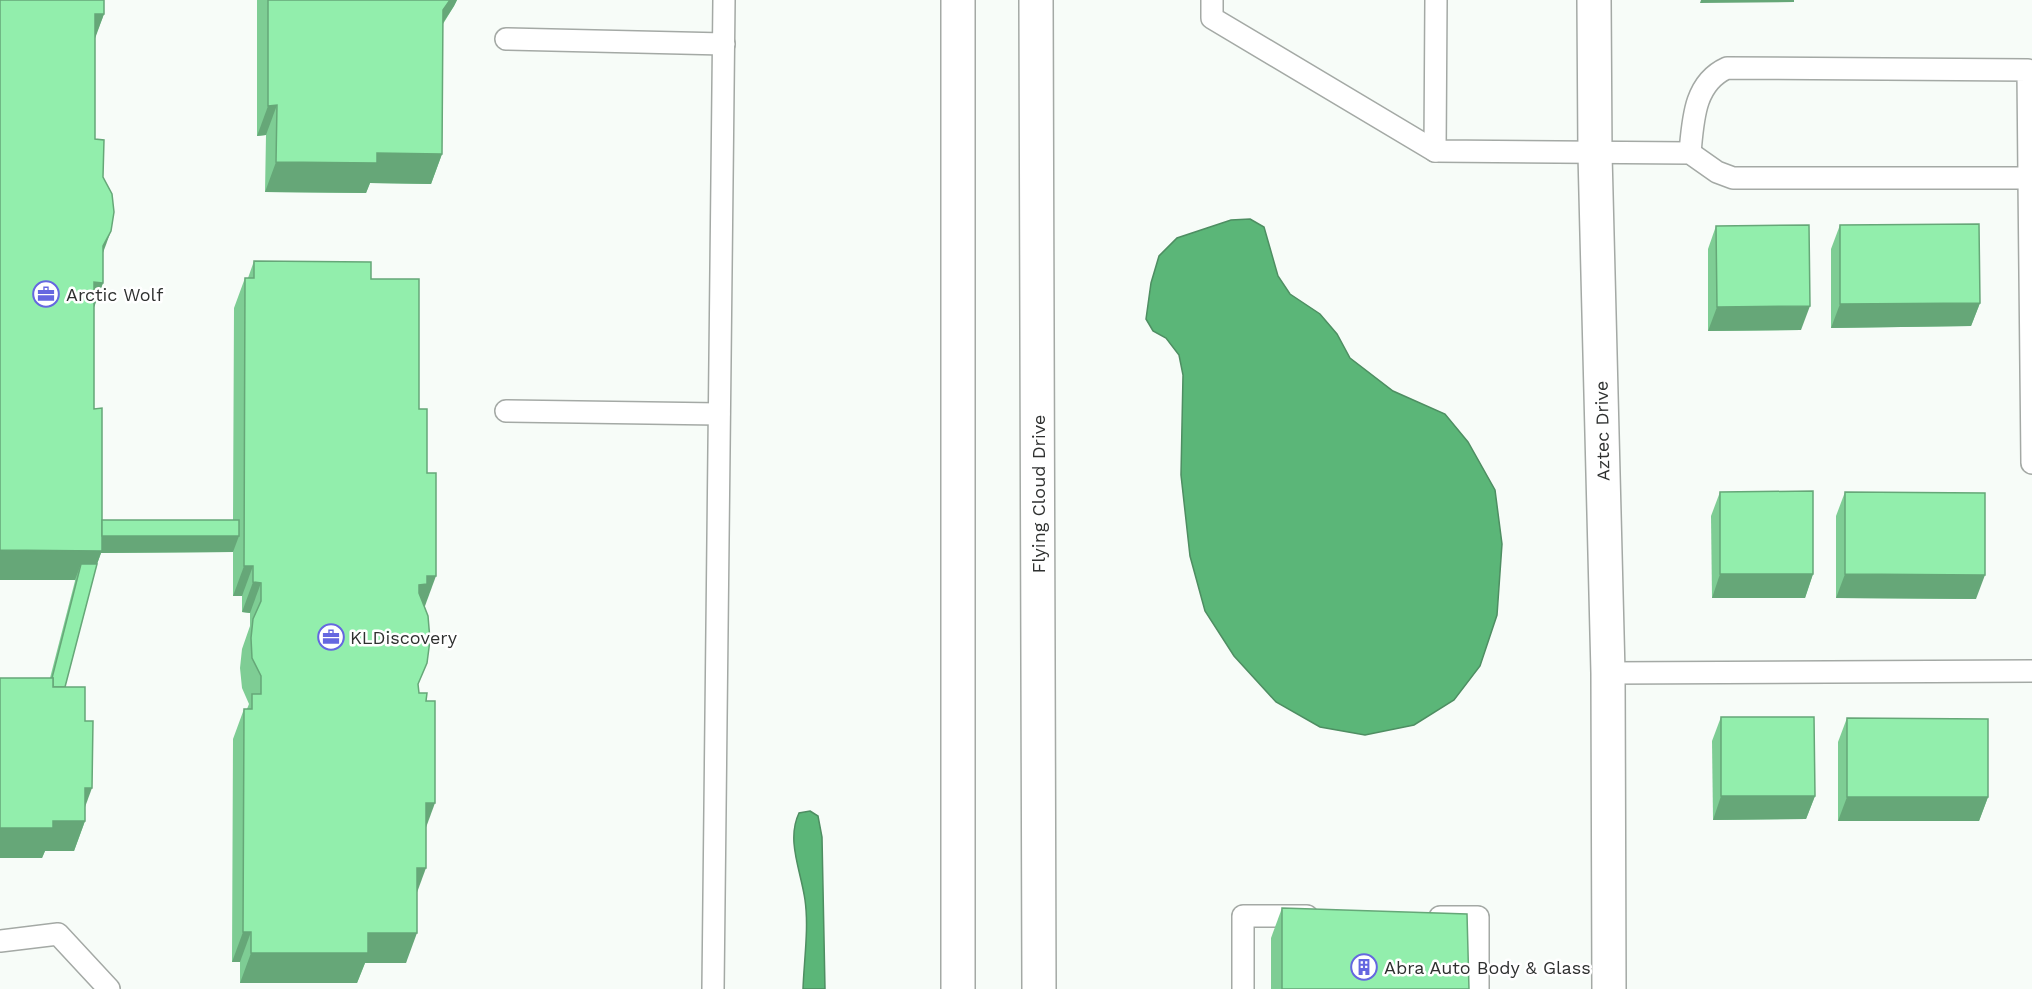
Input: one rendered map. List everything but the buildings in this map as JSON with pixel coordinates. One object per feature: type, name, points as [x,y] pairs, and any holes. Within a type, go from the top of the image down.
[{"type":"main road","points":[[958,0],[958,989]]},
{"type":"main road","name":"Flying Cloud Drive","points":[[1036,0],[1039,989]]},
{"type":"main road","name":"Aztec Drive","points":[[1594,0],[1595,154],[1608,673],[1609,989]]},
{"type":"lane","points":[[712,989],[724,0]]},
{"type":"lane","points":[[1212,0],[1212,18],[1435,151],[1690,153],[1717,172],[1733,178],[2030,178]]},
{"type":"lane","points":[[1435,151],[1436,0]]},
{"type":"lane","points":[[506,39],[724,44]]},
{"type":"lane","points":[[1690,153],[1693,121],[1701,91],[1713,75],[1727,68],[2028,70],[2032,463]]},
{"type":"lane","points":[[506,411],[719,414]]},
{"type":"lane","points":[[1608,673],[2032,671]]},
{"type":"lane","points":[[1243,989],[1243,916],[1325,916]]},
{"type":"lane","points":[[1419,917],[1478,917],[1478,989]]},
{"type":"lane","points":[[0,941],[58,934],[109,989]]},
{"type":"shaded area","points":[[1250,219],[1264,227],[1278,276],[1290,294],[1320,314],[1337,334],[1350,358],[1393,391],[1445,414],[1468,442],[1495,490],[1502,544],[1497,615],[1480,666],[1454,700],[1414,725],[1365,735],[1320,727],[1276,702],[1234,656],[1205,611],[1190,556],[1181,475],[1183,375],[1179,355],[1166,338],[1153,331],[1146,319],[1151,283],[1159,256],[1177,238],[1231,220]]},
{"type":"shaded area","points":[[810,811],[818,816],[822,837],[825,989],[803,989],[806,911],[794,834],[799,813]]},
{"type":"place","name":"Arctic Wolf","points":[[46,294]]},
{"type":"place","name":"KLDiscovery","points":[[331,637]]},
{"type":"place","name":"Abra Auto Body & Glass","points":[[1364,967]]}]
